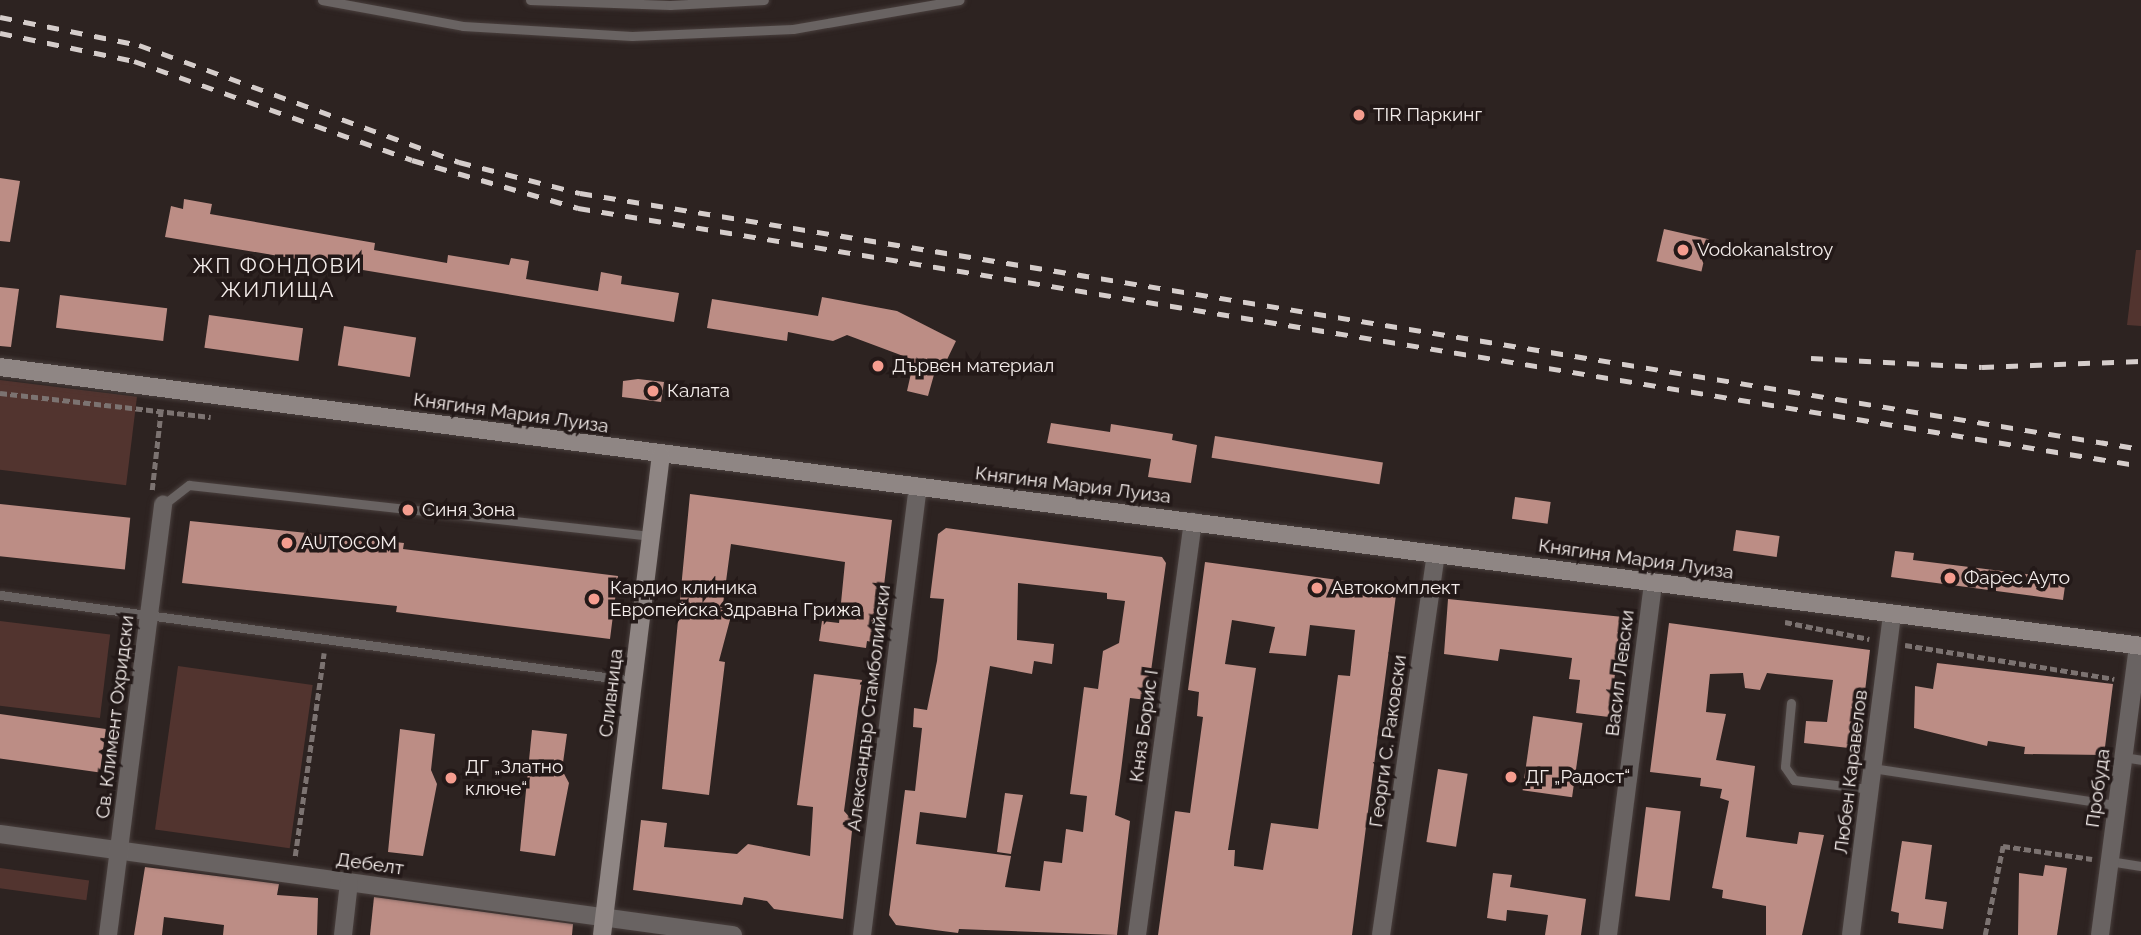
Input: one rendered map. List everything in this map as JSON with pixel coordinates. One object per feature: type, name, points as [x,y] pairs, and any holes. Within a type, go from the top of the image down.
[{"type":"main road","name":"Княгиня Мария Луиза","points":[[0,367],[661,456],[918,486],[2140,646]]},
{"type":"main road","name":"Сливница","points":[[603,926],[661,456]]},
{"type":"street","name":"Александър Стамболийски","points":[[862,935],[918,486]]},
{"type":"street","name":"Св. Климент Охридски","points":[[108,935],[163,505]]},
{"type":"street","name":"Княз Борис I","points":[[1137,935],[1193,522]]},
{"type":"street","name":"Георги С. Раковски","points":[[1381,935],[1436,554]]},
{"type":"street","name":"Васил Левски","points":[[1608,935],[1653,582]]},
{"type":"street","name":"Любен Каравелов","points":[[1851,935],[1892,614]]},
{"type":"street","name":"Пробуда","points":[[2100,935],[2117,805],[2132,758],[2140,646]]},
{"type":"street","name":"Дебелт","points":[[0,834],[349,882],[603,926],[733,935]]},
{"type":"street","points":[[343,935],[349,882]]},
{"type":"lane","points":[[322,0],[463,26],[632,36],[793,29],[960,0]]},
{"type":"lane","points":[[530,0],[670,5],[764,0]]},
{"type":"lane","points":[[163,505],[181,487],[202,486],[652,536]]},
{"type":"lane","points":[[0,595],[325,642],[634,681]]},
{"type":"lane","points":[[1791,703],[1785,767],[1794,780],[1870,789]]},
{"type":"lane","points":[[1872,768],[2117,805]]},
{"type":"lane","points":[[2109,861],[2141,866]]},
{"type":"path","points":[[163,505],[149,486],[167,388]]},
{"type":"path","points":[[293,874],[325,642]]},
{"type":"path","points":[[1985,935],[2003,846],[2109,861]]},
{"type":"shaded area","points":[[2136,250],[2141,250],[2141,326],[2127,325]]},
{"type":"shaded area","points":[[0,380],[137,397],[126,485],[0,470]]},
{"type":"shaded area","points":[[0,621],[110,635],[100,718],[0,706]]},
{"type":"shaded area","points":[[178,666],[313,685],[290,848],[155,829]]},
{"type":"shaded area","points":[[0,868],[89,881],[86,900],[0,888]]},
{"type":"building","points":[[0,178],[20,181],[10,242],[0,241]]},
{"type":"building","points":[[184,199],[212,204],[210,214],[375,243],[374,250],[447,263],[448,255],[509,265],[511,258],[529,261],[526,279],[598,291],[601,272],[622,276],[621,284],[679,293],[674,322],[165,237],[171,206],[183,209]]},
{"type":"building","name":"Vodokanalstroy","points":[[1664,229],[1709,239],[1701,272],[1657,261]]},
{"type":"building","points":[[0,287],[19,289],[11,347],[0,346]]},
{"type":"building","points":[[60,295],[167,308],[163,341],[56,328]]},
{"type":"building","points":[[822,297],[897,311],[956,341],[941,372],[935,371],[928,396],[907,391],[914,360],[847,335],[833,341],[788,332],[787,341],[707,328],[712,299],[818,316]]},
{"type":"building","points":[[209,315],[303,328],[298,361],[204,348]]},
{"type":"building","points":[[344,326],[416,337],[410,377],[338,366]]},
{"type":"building","name":"Калата","points":[[638,379],[664,382],[661,402],[622,397],[623,381]]},
{"type":"building","points":[[1051,423],[1110,432],[1111,424],[1173,434],[1172,440],[1197,445],[1191,483],[1148,477],[1151,459],[1047,443]]},
{"type":"building","points":[[1215,436],[1383,463],[1379,484],[1212,458]]},
{"type":"building","points":[[690,494],[892,520],[877,643],[867,641],[866,648],[819,641],[822,621],[839,623],[845,562],[731,544],[723,604],[731,616],[719,661],[725,662],[709,795],[662,789]]},
{"type":"building","points":[[1515,497],[1551,502],[1548,524],[1512,519]]},
{"type":"building","points":[[0,504],[130,518],[125,569],[0,556]]},
{"type":"building","points":[[190,521],[404,543],[403,549],[618,576],[610,639],[396,612],[397,606],[182,583]]},
{"type":"building","points":[[946,528],[1162,557],[1166,563],[1147,700],[1130,698],[1115,815],[1130,821],[1117,935],[959,929],[958,933],[896,925],[889,915],[905,790],[915,791],[922,728],[913,727],[914,708],[927,710],[937,661],[944,599],[930,598],[938,534]],"holes":[[[1018,583],[1107,593],[1107,599],[1125,601],[1119,643],[1103,651],[1098,689],[1084,687],[1070,794],[1087,796],[1083,832],[1066,829],[1062,863],[1044,861],[1040,891],[1005,887],[1011,856],[916,844],[920,812],[966,818],[990,666],[1032,674],[1034,661],[1052,664],[1054,644],[1017,640]]]},
{"type":"building","points":[[1736,530],[1780,536],[1777,557],[1733,551]]},
{"type":"building","points":[[1895,551],[1914,553],[1913,560],[2066,579],[2063,600],[1891,577]]},
{"type":"building","points":[[1205,562],[1390,587],[1396,595],[1352,935],[1158,935],[1175,811],[1190,813],[1203,717],[1197,716],[1199,692],[1188,690]],"holes":[[[1232,620],[1275,627],[1269,653],[1306,656],[1310,625],[1355,630],[1350,676],[1338,675],[1318,829],[1271,823],[1263,870],[1234,866],[1235,850],[1228,850],[1256,668],[1225,664]]]},
{"type":"building","points":[[1448,599],[1623,617],[1609,717],[1576,713],[1580,680],[1569,679],[1572,658],[1500,649],[1498,661],[1444,654]]},
{"type":"building","points":[[1669,623],[1870,650],[1858,749],[1804,743],[1806,721],[1827,722],[1833,680],[1767,673],[1760,690],[1745,688],[1743,673],[1710,674],[1706,712],[1726,714],[1716,760],[1755,766],[1746,837],[1797,844],[1799,832],[1824,835],[1802,935],[1766,935],[1766,906],[1722,898],[1723,890],[1712,888],[1729,801],[1720,798],[1722,789],[1700,786],[1701,778],[1650,772]]},
{"type":"building","points":[[1937,663],[2113,684],[2104,755],[2024,754],[2025,747],[1988,741],[1987,746],[1914,728],[1915,686],[1933,689]]},
{"type":"building","points":[[814,674],[862,680],[844,811],[853,821],[843,919],[774,909],[767,901],[744,897],[742,905],[633,890],[641,820],[667,823],[664,847],[737,854],[748,844],[810,856],[813,807],[797,805]]},
{"type":"building","points":[[0,714],[106,729],[100,772],[0,758]]},
{"type":"building","points":[[1533,716],[1583,723],[1572,797],[1523,790]]},
{"type":"building","points":[[400,729],[435,734],[431,770],[437,784],[423,856],[388,852]]},
{"type":"building","points":[[532,730],[567,734],[562,770],[569,783],[555,856],[520,851]]},
{"type":"building","points":[[1438,769],[1468,774],[1456,847],[1426,842]]},
{"type":"building","points":[[1005,793],[1023,795],[1011,854],[997,852]]},
{"type":"building","points":[[1646,807],[1681,811],[1670,901],[1635,896]]},
{"type":"building","points":[[1902,841],[1932,845],[1925,899],[1947,902],[1943,929],[1898,923],[1899,913],[1891,911]]},
{"type":"building","points":[[2045,865],[2067,868],[2057,935],[2018,935],[2019,873],[2043,876]]},
{"type":"building","points":[[145,867],[279,884],[277,895],[318,898],[317,935],[223,935],[224,925],[164,917],[162,935],[134,935]]},
{"type":"building","points":[[1493,873],[1512,875],[1510,887],[1586,899],[1581,935],[1545,935],[1548,915],[1507,910],[1506,921],[1487,918]]},
{"type":"building","points":[[374,897],[573,924],[572,935],[370,935]]},
{"type":"railway","points":[[0,17],[139,45],[459,162],[580,193],[2141,449]]},
{"type":"railway","points":[[0,33],[134,61],[412,160],[578,208],[2141,466]]},
{"type":"railway","points":[[1811,358],[1982,367],[2141,361]]},
{"type":"place","name":"TIR Паркинг","points":[[1359,115]]},
{"type":"place","name":"Vodokanalstroy","points":[[1683,250]]},
{"type":"place","name":"Дървен материал","points":[[878,366]]},
{"type":"place","name":"Калата","points":[[653,391]]},
{"type":"place","name":"Синя Зона","points":[[408,510]]},
{"type":"place","name":"AUTOCOM","points":[[287,543]]},
{"type":"place","name":"Фарес Ауто","points":[[1950,578]]},
{"type":"place","name":"Автокомплект","points":[[1317,588]]},
{"type":"place","name":"Кардио клиника Европейска Здравна Грижа","points":[[594,599]]},
{"type":"place","name":"ДГ „Радост“","points":[[1511,777]]},
{"type":"place","name":"ДГ „Златно ключе“","points":[[451,778]]},
{"type":"district","name":"ЖП ФОНДОВИ ЖИЛИЩА","points":[[278,278]]}]
